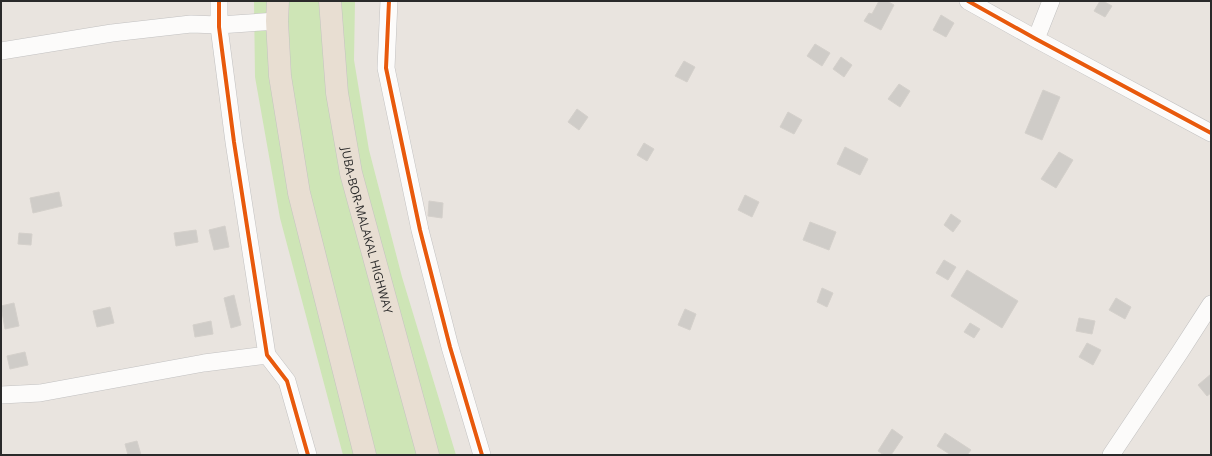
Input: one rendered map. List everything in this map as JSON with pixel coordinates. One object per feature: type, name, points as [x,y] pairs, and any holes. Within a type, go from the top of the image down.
[{"type":"highway","name":"JUBA-BOR-MALAKAL HIGHWAY","points":[[330,1],[337,92],[351,173],[428,455]]},
{"type":"highway","points":[[277,11],[280,76],[299,193],[365,455]]},
{"type":"street","points":[[219,1],[219,27],[234,142],[267,355],[287,381],[308,455]]},
{"type":"street","points":[[389,1],[386,68],[420,230],[450,347],[482,455]]},
{"type":"street","points":[[968,1],[1211,133]]},
{"type":"street","points":[[1036,39],[1051,1]]},
{"type":"street","points":[[1,51],[112,33],[191,24],[219,25],[277,11]]},
{"type":"street","points":[[1111,455],[1211,304]]},
{"type":"street","points":[[1,395],[40,393],[204,363],[267,355]]},
{"type":"green space","points":[[254,1],[355,1],[354,60],[369,150],[402,277],[456,455],[343,455],[280,218],[255,77]]},
{"type":"building","points":[[879,1],[887,1],[894,5],[881,30],[864,21],[869,13],[872,14]]},
{"type":"building","points":[[1100,1],[1112,6],[1105,17],[1094,11]]},
{"type":"building","points":[[941,15],[954,23],[946,37],[933,30]]},
{"type":"building","points":[[815,44],[830,53],[822,66],[807,56]]},
{"type":"building","points":[[841,57],[852,65],[844,77],[833,69]]},
{"type":"building","points":[[684,61],[695,67],[687,82],[675,76]]},
{"type":"building","points":[[899,84],[910,91],[900,107],[888,99]]},
{"type":"building","points":[[1043,90],[1060,97],[1042,140],[1025,133]]},
{"type":"building","points":[[577,109],[588,117],[579,130],[568,122]]},
{"type":"building","points":[[788,112],[802,120],[794,134],[780,127]]},
{"type":"building","points":[[644,143],[654,149],[647,161],[637,155]]},
{"type":"building","points":[[845,147],[868,159],[860,175],[837,164]]},
{"type":"building","points":[[1059,152],[1073,160],[1056,188],[1041,179]]},
{"type":"building","points":[[59,192],[62,206],[33,213],[30,198]]},
{"type":"building","points":[[745,195],[759,202],[752,217],[738,210]]},
{"type":"building","points":[[429,201],[443,203],[442,218],[428,216]]},
{"type":"building","points":[[951,214],[961,221],[953,232],[944,225]]},
{"type":"building","points":[[810,222],[836,232],[829,250],[803,240]]},
{"type":"building","points":[[225,226],[229,247],[214,250],[209,230]]},
{"type":"building","points":[[196,230],[198,242],[176,246],[174,233]]},
{"type":"building","points":[[19,233],[32,234],[31,245],[18,244]]},
{"type":"building","points":[[944,260],[956,267],[948,280],[936,273]]},
{"type":"building","points":[[967,270],[1018,301],[1002,328],[951,296]]},
{"type":"building","points":[[822,288],[833,293],[827,307],[817,302]]},
{"type":"building","points":[[234,295],[241,325],[231,328],[224,298]]},
{"type":"building","points":[[1116,298],[1131,307],[1125,319],[1109,310]]},
{"type":"building","points":[[14,303],[19,326],[5,329],[1,306]]},
{"type":"building","points":[[110,307],[114,323],[97,327],[93,311]]},
{"type":"building","points":[[685,309],[696,314],[690,330],[678,325]]},
{"type":"building","points":[[1079,318],[1095,321],[1092,334],[1076,331]]},
{"type":"building","points":[[211,321],[213,334],[195,337],[193,325]]},
{"type":"building","points":[[970,323],[980,329],[974,338],[964,332]]},
{"type":"building","points":[[1087,343],[1101,350],[1093,365],[1079,357]]},
{"type":"building","points":[[25,352],[28,365],[10,369],[7,356]]},
{"type":"building","points":[[1211,374],[1211,393],[1207,396],[1198,385]]},
{"type":"building","points":[[892,429],[903,437],[891,455],[884,455],[878,451]]},
{"type":"building","points":[[945,433],[971,450],[967,455],[951,455],[937,446]]},
{"type":"building","points":[[137,441],[141,455],[128,455],[125,444]]},
{"type":"cycle path","points":[[219,1],[219,27],[234,142],[267,355],[287,381],[308,455]]},
{"type":"cycle path","points":[[389,1],[386,68],[420,230],[450,347],[482,455]]},
{"type":"cycle path","points":[[968,1],[1211,133]]}]
